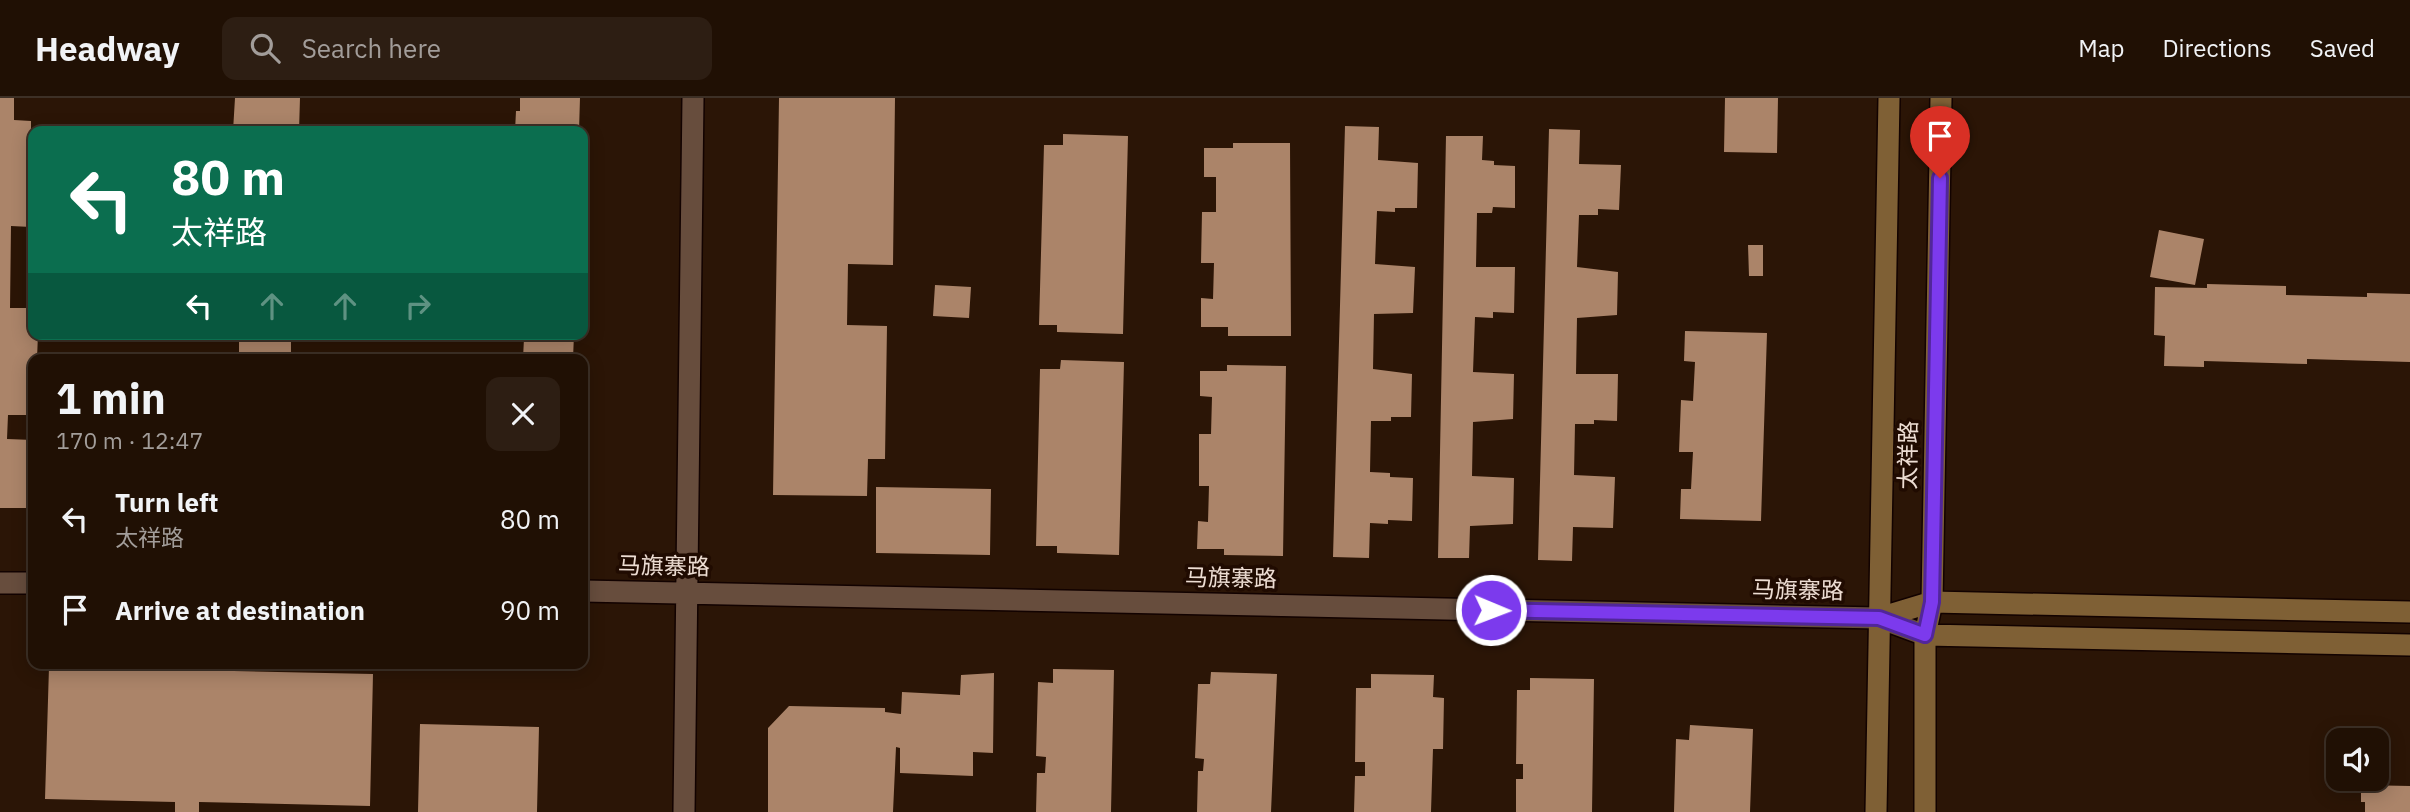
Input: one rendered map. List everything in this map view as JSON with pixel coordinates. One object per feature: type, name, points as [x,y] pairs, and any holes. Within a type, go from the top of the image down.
[{"type":"street","points":[[684,812],[693,98]]},
{"type":"street","name":"太祥路","points":[[1876,812],[1889,98]]},
{"type":"street","name":"太祥路","points":[[1925,812],[1925,635],[1932,602],[1941,98]]},
{"type":"street","points":[[0,583],[28,583]]},
{"type":"street","name":"马旗寨路","points":[[588,591],[1879,618],[1932,602],[2410,612]]},
{"type":"street","name":"马旗寨路","points":[[1879,618],[1925,635],[2410,645]]},
{"type":"building","points":[[0,98],[14,98],[14,120],[31,121],[31,126],[28,126],[28,227],[11,226],[10,308],[28,308],[28,340],[38,340],[37,354],[28,354],[28,415],[8,415],[7,439],[28,440],[28,508],[0,508]]},
{"type":"building","points":[[235,98],[300,98],[299,126],[233,126]]},
{"type":"building","points":[[520,98],[580,98],[579,126],[515,126],[516,111],[520,111]]},
{"type":"building","points":[[779,98],[895,98],[893,265],[848,264],[847,325],[887,326],[885,459],[868,459],[867,496],[773,495]]},
{"type":"building","points":[[1725,98],[1778,98],[1777,153],[1724,152]]},
{"type":"building","points":[[1345,126],[1379,127],[1378,160],[1418,163],[1417,208],[1395,208],[1395,212],[1377,211],[1375,264],[1415,267],[1413,313],[1374,314],[1373,369],[1412,374],[1411,417],[1371,421],[1370,472],[1390,473],[1390,477],[1413,478],[1412,521],[1388,520],[1388,524],[1370,523],[1369,558],[1333,557]]},
{"type":"building","points":[[1549,129],[1580,130],[1579,164],[1621,165],[1619,210],[1598,209],[1598,215],[1579,215],[1577,267],[1618,272],[1617,315],[1577,318],[1576,374],[1618,374],[1617,421],[1594,420],[1594,424],[1575,424],[1574,475],[1615,477],[1613,528],[1573,527],[1572,561],[1538,560]]},
{"type":"building","points":[[1063,134],[1128,136],[1123,334],[1057,332],[1057,325],[1039,325],[1044,145],[1063,145]]},
{"type":"building","points":[[1446,136],[1483,136],[1482,160],[1494,161],[1494,165],[1515,166],[1515,208],[1493,207],[1492,213],[1477,213],[1476,267],[1515,267],[1514,313],[1493,312],[1493,318],[1475,317],[1473,372],[1514,374],[1513,419],[1473,422],[1472,476],[1514,478],[1513,524],[1470,526],[1469,558],[1438,558]]},
{"type":"building","points":[[1233,143],[1290,143],[1291,336],[1228,336],[1228,327],[1201,327],[1201,298],[1213,299],[1214,263],[1201,263],[1202,212],[1216,212],[1216,177],[1204,177],[1204,148],[1233,148]]},
{"type":"building","points":[[2159,230],[2204,239],[2195,285],[2150,277]]},
{"type":"building","points":[[1748,245],[1763,245],[1763,276],[1749,276]]},
{"type":"building","points":[[2207,284],[2286,286],[2286,295],[2367,297],[2367,293],[2410,294],[2410,362],[2307,359],[2307,364],[2204,361],[2204,367],[2164,366],[2165,336],[2154,335],[2155,287],[2207,288]]},
{"type":"building","points":[[935,285],[971,287],[969,318],[933,316]]},
{"type":"building","points":[[1685,331],[1767,333],[1761,521],[1680,519],[1681,489],[1691,489],[1693,452],[1679,452],[1681,400],[1693,401],[1695,362],[1684,361]]},
{"type":"building","points":[[239,340],[291,340],[291,354],[239,354]]},
{"type":"building","points":[[524,340],[574,340],[573,354],[523,354]]},
{"type":"building","points":[[1061,360],[1124,362],[1119,555],[1057,553],[1057,546],[1036,546],[1040,369],[1060,369]]},
{"type":"building","points":[[1227,365],[1286,366],[1283,556],[1224,555],[1224,549],[1197,549],[1198,521],[1208,522],[1209,486],[1199,486],[1199,434],[1211,434],[1212,397],[1200,396],[1200,371],[1227,371]]},
{"type":"building","points":[[876,487],[991,489],[990,555],[876,553]]},
{"type":"building","points":[[49,669],[373,674],[370,806],[199,802],[199,812],[175,812],[175,802],[45,799]]},
{"type":"building","points":[[1053,669],[1114,670],[1111,812],[1036,812],[1037,773],[1045,773],[1046,757],[1036,756],[1038,682],[1053,683]]},
{"type":"building","points":[[1211,672],[1277,674],[1271,812],[1197,812],[1198,771],[1203,771],[1204,759],[1195,758],[1198,684],[1210,684]]},
{"type":"building","points":[[994,673],[993,753],[973,752],[973,776],[900,773],[900,748],[896,747],[893,812],[768,812],[768,728],[789,706],[885,708],[885,712],[901,714],[902,692],[960,695],[961,675]]},
{"type":"building","points":[[1371,674],[1434,675],[1433,697],[1444,698],[1443,749],[1433,749],[1431,812],[1354,812],[1355,776],[1365,776],[1365,762],[1355,762],[1356,688],[1371,688]]},
{"type":"building","points":[[1530,678],[1594,679],[1592,812],[1516,812],[1516,779],[1523,779],[1523,764],[1516,764],[1517,690],[1530,690]]},
{"type":"building","points":[[420,724],[539,727],[537,812],[418,812]]},
{"type":"building","points":[[1690,725],[1753,729],[1750,812],[1674,812],[1676,739],[1689,740]]},
{"type":"building","points":[[2389,786],[2410,786],[2410,812],[2365,812],[2365,802],[2361,802],[2361,791],[2389,791]]},
{"type":"route","points":[[1491,610],[1879,618],[1925,635],[1932,602],[1940,178]]}]
